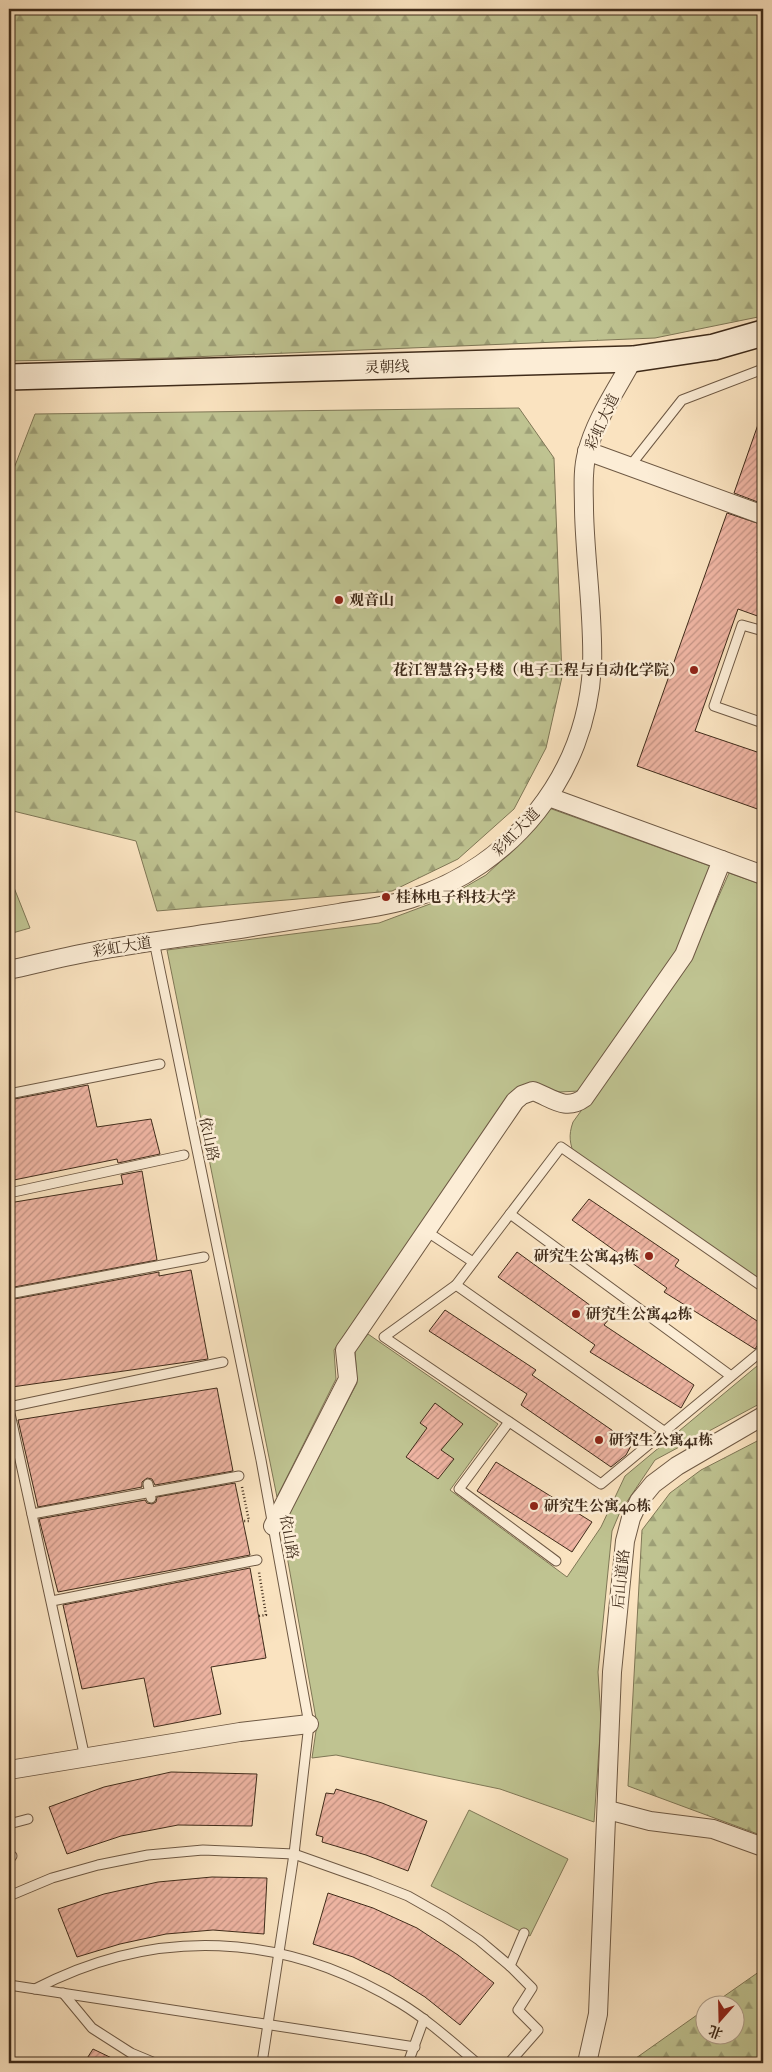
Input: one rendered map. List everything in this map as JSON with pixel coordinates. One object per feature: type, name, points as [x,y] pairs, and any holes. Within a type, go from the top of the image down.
[{"type":"main road","name":"灵朝线","points":[[9,377],[633,359],[714,347],[763,333]]},
{"type":"street","name":"彩虹大道","points":[[9,970],[89,952],[385,906],[411,899],[439,888],[470,872],[489,860],[523,829],[549,797],[574,748],[587,709],[591,685],[592,657],[584,532],[583,479],[587,451],[601,418],[633,359]]},
{"type":"street","points":[[587,451],[763,515]]},
{"type":"street","points":[[549,797],[763,875]]},
{"type":"street","points":[[273,1526],[348,1379],[345,1350],[516,1100],[522,1095],[535,1092],[566,1105],[575,1104],[584,1098],[684,955],[722,860]]},
{"type":"street","name":"后山道路","points":[[586,2063],[598,2014],[608,1810],[612,1672],[625,1541],[631,1518],[645,1494],[663,1476],[763,1416]]},
{"type":"street","points":[[9,1770],[240,1732],[309,1724]]},
{"type":"street","points":[[608,1810],[650,1821],[713,1830],[763,1847]]},
{"type":"lane","points":[[630,466],[682,400],[763,369]]},
{"type":"lane","points":[[763,631],[742,625],[714,706],[763,722]]},
{"type":"lane","name":"依山路","points":[[154,941],[273,1526],[309,1724],[294,1854],[277,1952],[262,2063]]},
{"type":"lane","points":[[9,1094],[160,1064]]},
{"type":"lane","points":[[763,1287],[561,1147],[456,1285],[384,1337],[601,1484],[763,1350]]},
{"type":"lane","points":[[9,1193],[184,1155]]},
{"type":"lane","points":[[510,1214],[731,1376]]},
{"type":"lane","points":[[426,1231],[473,1262]]},
{"type":"lane","points":[[9,1294],[204,1257]]},
{"type":"lane","points":[[456,1285],[665,1432]]},
{"type":"lane","points":[[85,1758],[9,1408],[223,1362]]},
{"type":"lane","points":[[509,1422],[459,1490],[556,1561]]},
{"type":"lane","points":[[32,1514],[239,1476]]},
{"type":"lane","points":[[52,1601],[257,1560]]},
{"type":"lane","points":[[9,1824],[28,1819]]},
{"type":"lane","points":[[9,1896],[52,1878],[98,1865],[148,1855],[203,1850],[294,1854],[340,1869],[408,1896],[445,1917],[479,1940],[510,1966],[532,1988],[518,2010],[538,2030],[509,2063]]},
{"type":"lane","points":[[510,1966],[524,1933]]},
{"type":"lane","points":[[35,1989],[66,1973],[102,1960],[145,1950],[189,1945],[231,1945],[277,1952],[317,1963],[359,1980],[424,2019],[477,2063]]},
{"type":"lane","points":[[9,1985],[415,2047]]},
{"type":"lane","points":[[63,1993],[92,2028],[131,2053],[154,2063]]},
{"type":"lane","points":[[408,2063],[424,2019]]},
{"type":"path","points":[[239,1476],[250,1521],[243,1521]]},
{"type":"path","points":[[257,1560],[266,1615],[259,1616]]},
{"type":"green space","points":[[9,9],[763,9],[763,316],[655,338],[166,358],[9,361]]},
{"type":"green space","points":[[519,408],[554,458],[562,677],[546,748],[514,809],[458,859],[392,891],[157,911],[136,841],[9,810],[9,481],[35,414]]},
{"type":"green space","points":[[549,808],[710,866],[678,948],[579,1091],[560,1092],[531,1085],[511,1092],[334,1350],[336,1379],[277,1497],[167,950],[379,923],[446,898],[486,875],[516,847]]},
{"type":"green space","points":[[729,873],[763,885],[763,1287],[575,1157],[570,1140],[573,1122],[691,959]]},
{"type":"green space","points":[[9,875],[30,928],[9,934]]},
{"type":"green space","points":[[368,1334],[498,1424],[450,1490],[567,1577],[601,1527],[625,1476],[763,1361],[763,1402],[655,1460],[620,1512],[612,1531],[598,1672],[601,1720],[594,1822],[500,1789],[336,1755],[312,1758],[317,1724],[282,1528],[357,1383],[355,1350]]},
{"type":"green space","points":[[763,1438],[763,1836],[628,1786],[642,1530],[670,1493],[701,1470]]},
{"type":"green space","points":[[469,1810],[568,1859],[530,1936],[431,1886]]},
{"type":"green space","points":[[763,1969],[763,2063],[629,2063],[694,2017],[694,2044],[744,2044],[744,1994],[727,1994]]},
{"type":"building","points":[[761,416],[763,417],[763,504],[734,493]]},
{"type":"building","name":"花江智慧谷3号楼（电子工程与自动化学院）","points":[[727,513],[763,525],[763,536],[757,553],[763,556],[763,618],[738,609],[695,731],[763,754],[763,811],[637,766]]},
{"type":"building","points":[[88,1085],[97,1127],[151,1119],[160,1154],[118,1163],[117,1159],[9,1181],[9,1100]]},
{"type":"building","points":[[142,1171],[157,1260],[9,1288],[9,1203],[123,1184],[121,1175]]},
{"type":"building","points":[[589,1199],[679,1260],[675,1266],[763,1325],[763,1337],[755,1349],[664,1292],[667,1288],[572,1220]]},
{"type":"building","points":[[517,1252],[609,1319],[604,1325],[694,1385],[681,1408],[590,1352],[595,1345],[498,1277]]},
{"type":"building","points":[[191,1270],[208,1359],[12,1387],[9,1369],[9,1300],[159,1272],[159,1276]]},
{"type":"building","points":[[445,1310],[536,1370],[532,1375],[632,1444],[626,1455],[611,1467],[521,1405],[527,1394],[429,1331]]},
{"type":"building","points":[[217,1388],[233,1471],[155,1485],[152,1479],[147,1478],[142,1482],[142,1487],[38,1507],[18,1420]]},
{"type":"building","points":[[435,1403],[463,1424],[441,1450],[454,1459],[438,1479],[406,1457],[427,1428],[420,1423]]},
{"type":"building","name":"研究生公寓40栋","points":[[496,1462],[592,1522],[572,1552],[477,1491]]},
{"type":"building","points":[[235,1483],[250,1555],[58,1592],[39,1519],[145,1500],[147,1503],[152,1504],[156,1502],[157,1497]]},
{"type":"building","points":[[250,1568],[266,1658],[211,1667],[221,1714],[154,1727],[144,1678],[82,1689],[63,1605]]},
{"type":"building","points":[[171,1772],[257,1774],[252,1826],[178,1825],[121,1836],[67,1854],[49,1807],[104,1787]]},
{"type":"building","points":[[336,1789],[382,1803],[427,1821],[408,1871],[366,1855],[322,1842],[323,1837],[316,1835],[326,1793],[334,1794]]},
{"type":"building","points":[[212,1877],[267,1878],[264,1934],[213,1930],[166,1934],[120,1944],[77,1957],[58,1909],[104,1894],[158,1882]]},
{"type":"building","points":[[328,1893],[373,1908],[417,1928],[458,1955],[494,1983],[460,2025],[425,1997],[390,1975],[353,1957],[313,1944]]},
{"type":"building","points":[[93,2049],[122,2063],[84,2063]]},
{"type":"place","name":"观音山","points":[[339,600]]},
{"type":"place","name":"花江智慧谷3号楼（电子工程与自动化学院）","points":[[694,670]]},
{"type":"place","name":"桂林电子科技大学","points":[[386,897]]},
{"type":"place","name":"研究生公寓43栋","points":[[649,1256]]},
{"type":"place","name":"研究生公寓42栋","points":[[576,1314]]},
{"type":"place","name":"研究生公寓41栋","points":[[599,1440]]},
{"type":"place","name":"研究生公寓40栋","points":[[534,1506]]}]
